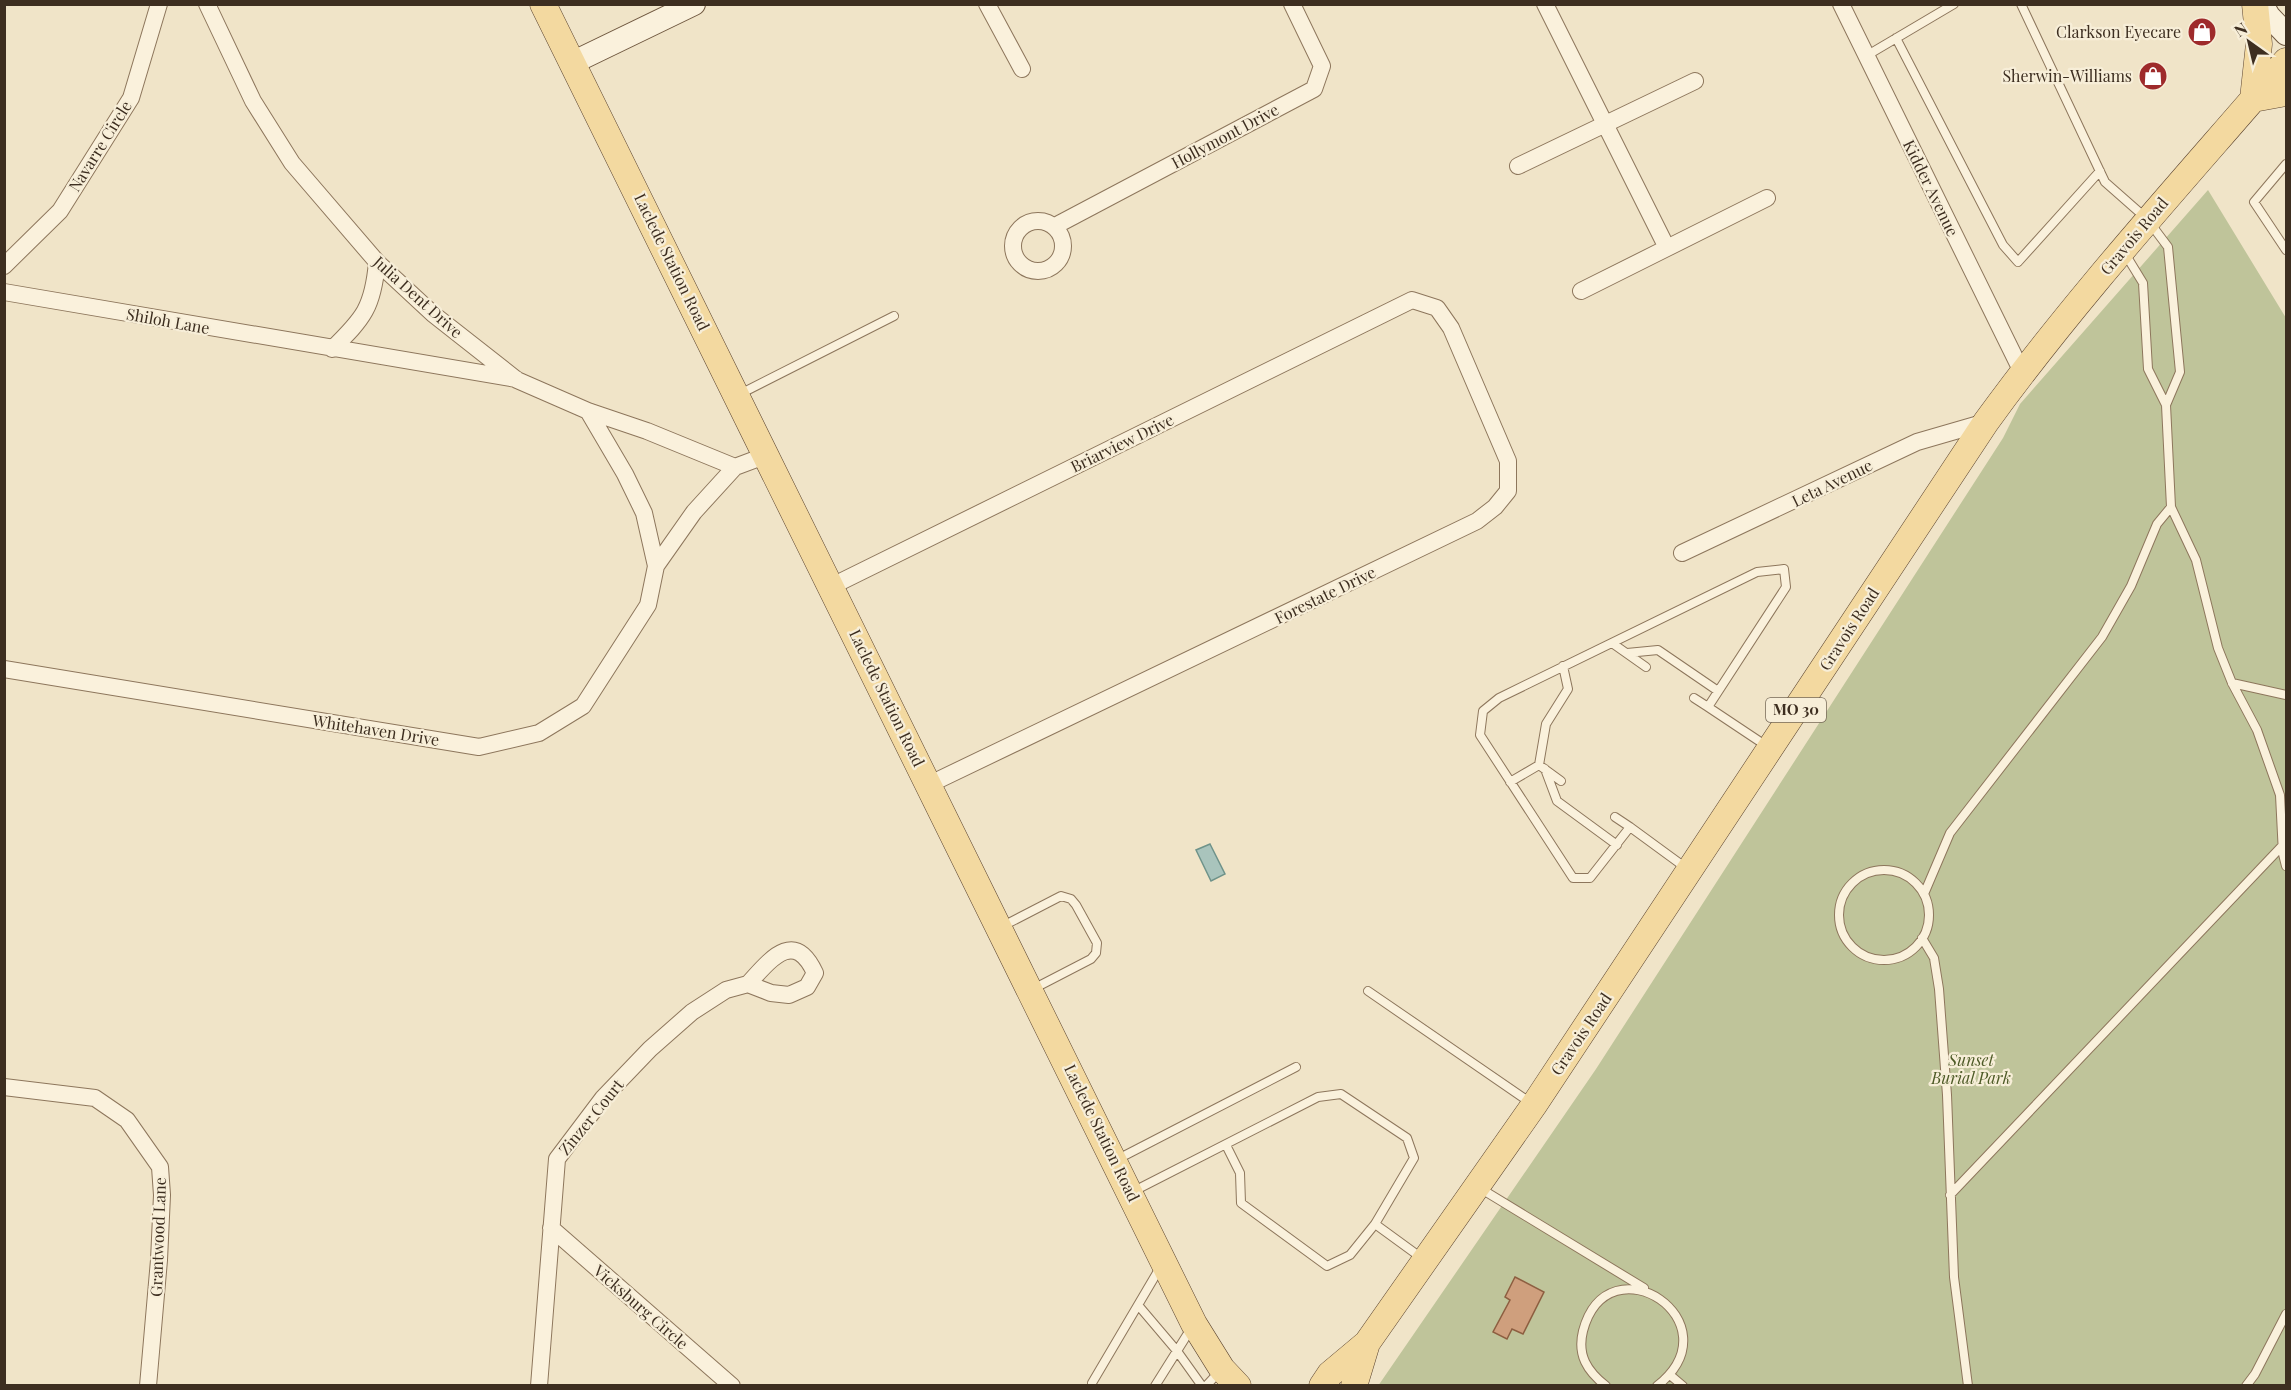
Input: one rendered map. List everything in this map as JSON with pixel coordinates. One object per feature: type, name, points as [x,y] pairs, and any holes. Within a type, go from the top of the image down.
[{"type":"main road","name":"Laclede Station Road","points":[[543,4],[1132,1192],[1222,1380]]},
{"type":"main road","points":[[2255,4],[2259,44],[2253,99],[2286,93]]},
{"type":"main road","name":"Gravois Road","points":[[1322,1386],[1330,1374],[1368,1343],[1478,1187],[1986,422],[2022,372],[2147,219],[2286,62]]},
{"type":"main road","name":"Gravois Road","points":[[1354,1386],[1368,1343]]},
{"type":"street","name":"Navarre Circle","points":[[4,266],[60,211],[131,98],[159,4]]},
{"type":"street","name":"Julia Dent Drive","points":[[207,4],[253,101],[292,163],[377,262],[433,314],[517,380],[588,411],[647,431],[735,467]]},
{"type":"street","points":[[572,63],[694,4]]},
{"type":"street","points":[[987,4],[1022,69]]},
{"type":"street","name":"Hollymont Drive","points":[[1054,226],[1314,89],[1322,66],[1292,4]]},
{"type":"street","name":"Kidder Avenue","points":[[1841,4],[2022,372]]},
{"type":"street","points":[[2262,4],[2269,16],[2286,34]]},
{"type":"street","points":[[1548,11],[1667,248]]},
{"type":"street","points":[[1518,166],[1695,81]]},
{"type":"street","points":[[1581,291],[1767,198]]},
{"type":"street","points":[[332,349],[359,323],[374,293],[377,262]]},
{"type":"street","name":"Shiloh Lane","points":[[4,292],[517,380]]},
{"type":"street","name":"Briarview Drive","points":[[832,586],[1412,300]]},
{"type":"street","name":"Forestate Drive","points":[[930,784],[1477,521],[1495,507],[1508,490],[1508,461],[1451,328],[1437,308],[1412,300]]},
{"type":"street","name":"Whitehaven Drive","points":[[588,411],[625,474],[644,513],[656,566]]},
{"type":"street","name":"Leta Avenue","points":[[1682,553],[1917,442],[1986,422]]},
{"type":"street","name":"Whitehaven Drive","points":[[4,669],[479,747],[539,733],[583,706],[648,605],[656,566],[694,512],[735,467],[767,455]]},
{"type":"street","name":"Zinzer Court","points":[[538,1386],[557,1159],[603,1098],[650,1049],[692,1012],[726,990],[748,984]]},
{"type":"street","name":"Grantwood Lane","points":[[4,1087],[95,1098],[127,1120],[160,1167],[162,1196],[158,1272],[148,1386]]},
{"type":"street","name":"Vicksburg Circle","points":[[551,1228],[732,1386]]},
{"type":"lane","points":[[1866,56],[1954,4]]},
{"type":"lane","points":[[2020,4],[2105,182],[2147,219],[2168,247],[2180,372],[2166,405]]},
{"type":"lane","points":[[1896,38],[2003,245],[2018,262],[2100,171]]},
{"type":"lane","points":[[2286,164],[2254,202],[2286,250]]},
{"type":"lane","points":[[2122,249],[2143,283],[2148,369],[2166,405],[2171,507],[2186,534],[2196,560],[2218,648],[2232,683],[2257,730],[2280,795],[2286,866]]},
{"type":"lane","points":[[737,395],[894,316]]},
{"type":"lane","points":[[1924,894],[1950,833],[2102,637],[2131,586],[2157,524],[2171,507]]},
{"type":"lane","points":[[1630,827],[1590,878],[1573,878],[1480,735],[1483,711],[1499,698],[1757,572],[1784,569],[1786,587],[1708,707]]},
{"type":"lane","points":[[1612,643],[1646,667]]},
{"type":"lane","points":[[1627,653],[1658,650],[1718,691]]},
{"type":"lane","points":[[1563,666],[1568,689],[1546,724],[1542,767],[1557,801],[1617,845]]},
{"type":"lane","points":[[2232,683],[2286,695]]},
{"type":"lane","points":[[1694,698],[1771,749]]},
{"type":"lane","points":[[1542,767],[1561,782]]},
{"type":"lane","points":[[1510,782],[1542,767]]},
{"type":"lane","points":[[1615,817],[1690,871]]},
{"type":"lane","points":[[1950,1195],[2284,845]]},
{"type":"lane","points":[[1877,871],[1891,871],[1904,875],[1924,894],[1929,917],[1922,938],[1913,949],[1901,956],[1888,960],[1874,959],[1861,954],[1850,945],[1843,934],[1839,920],[1844,894],[1852,883],[1864,875],[1877,871]]},
{"type":"lane","points":[[1001,928],[1061,896],[1076,905],[1097,943],[1096,953],[1091,959],[1031,989]]},
{"type":"lane","points":[[1922,938],[1934,958],[1939,989],[1954,1277],[1968,1386]]},
{"type":"lane","points":[[1368,992],[1534,1105]]},
{"type":"lane","points":[[1116,1160],[1296,1067]]},
{"type":"lane","points":[[1132,1192],[1318,1097],[1341,1094],[1407,1138],[1414,1158],[1375,1224],[1350,1256],[1327,1266],[1241,1203],[1240,1173],[1226,1145]]},
{"type":"lane","points":[[1478,1187],[1664,1300],[1676,1312],[1682,1328],[1683,1345],[1679,1361],[1670,1375],[1657,1386]]},
{"type":"lane","points":[[1375,1224],[1425,1261]]},
{"type":"lane","points":[[1092,1383],[1165,1261]]},
{"type":"lane","points":[[1606,1386],[1593,1375],[1584,1361],[1580,1344],[1589,1311],[1600,1299],[1616,1291],[1637,1289],[1650,1292]]},
{"type":"lane","points":[[1138,1305],[1177,1351],[1202,1386]]},
{"type":"lane","points":[[2246,1386],[2255,1374],[2286,1314]]},
{"type":"lane","points":[[1155,1386],[1194,1324]]},
{"type":"lane","points":[[1670,1375],[1683,1386]]},
{"type":"green space","name":"Sunset Burial Park","points":[[2208,190],[2286,318],[2286,1385],[1378,1386],[1596,1069],[2003,438],[2020,404]]},
{"type":"water","points":[[1210,844],[1225,874],[1211,881],[1196,850]]},
{"type":"building","points":[[1515,1277],[1544,1292],[1523,1334],[1512,1329],[1507,1339],[1493,1332],[1510,1300],[1505,1297]]},
{"type":"place","name":"Clarkson Eyecare","points":[[2202,32]]},
{"type":"place","name":"Sherwin-Williams","points":[[2153,76]]}]
